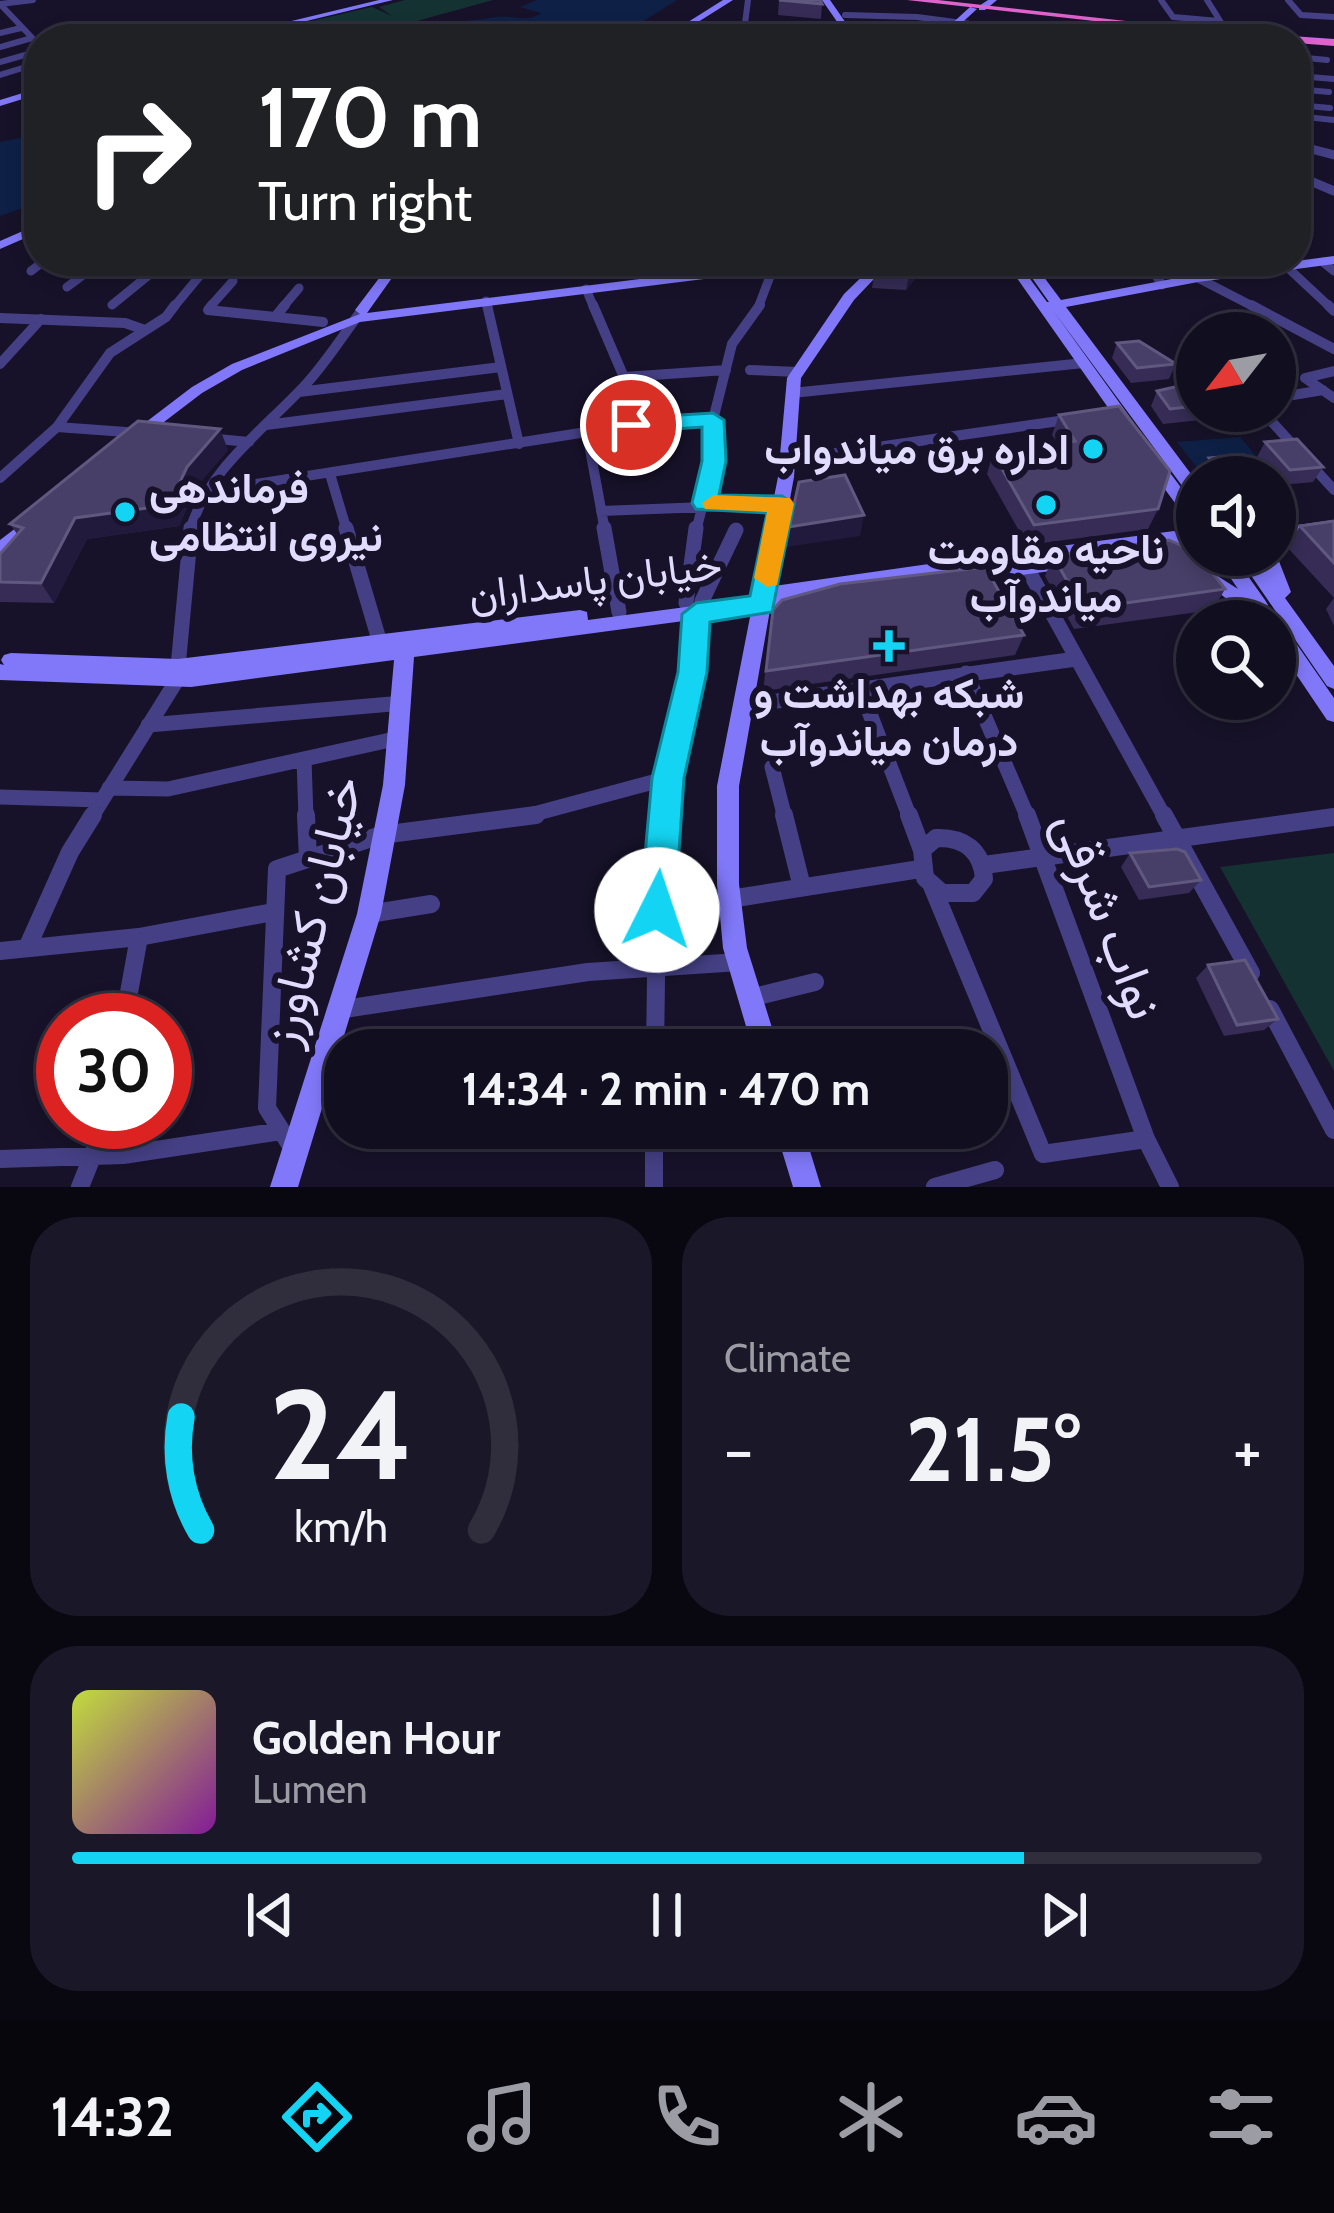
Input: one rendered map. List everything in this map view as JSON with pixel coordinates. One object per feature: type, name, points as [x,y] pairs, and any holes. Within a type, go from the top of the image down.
[{"type":"highway","points":[[913,0],[1118,24]]},
{"type":"highway","points":[[901,1],[1110,24]]},
{"type":"main road","points":[[285,24],[389,0]]},
{"type":"main road","points":[[708,13],[717,0]]},
{"type":"main road","points":[[692,24],[733,0]]},
{"type":"main road","points":[[694,24],[733,0]]},
{"type":"main road","points":[[956,23],[992,0]]},
{"type":"main road","points":[[388,276],[359,314],[237,367],[115,447],[126,432],[188,385],[230,361],[323,322],[359,314],[654,276]]},
{"type":"main road","points":[[485,297],[673,276]]},
{"type":"main road","points":[[760,1029],[739,962],[730,899],[728,786],[782,504],[797,373],[849,297],[870,276]]},
{"type":"main road","points":[[1025,276],[1052,306],[1176,480]]},
{"type":"main road","points":[[1035,276],[1084,364],[1176,481]]},
{"type":"main road","points":[[1052,306],[1205,276]]},
{"type":"main road","points":[[0,533],[44,505],[0,548]]},
{"type":"main road","points":[[1176,512],[1161,544],[1246,600]]},
{"type":"main road","points":[[1296,520],[1334,515]]},
{"type":"main road","points":[[1296,531],[1334,526]]},
{"type":"main road","name":"خیابان پاسداران","points":[[0,672],[178,673],[405,646],[620,612],[1028,568],[1176,540]]},
{"type":"main road","name":"خیابان پاسداران","points":[[763,598],[1176,544]]},
{"type":"main road","points":[[1240,576],[1259,600]]},
{"type":"main road","points":[[405,646],[695,606]]},
{"type":"main road","points":[[1296,642],[1334,681]]},
{"type":"main road","name":"خیابان پاسداران","points":[[0,659],[178,673],[380,643],[405,646]]},
{"type":"main road","name":"خیابان کشاورز","points":[[336,1029],[369,914],[394,785],[405,646]]},
{"type":"main road","points":[[1296,654],[1334,714]]},
{"type":"main road","name":"خیابان کشاورز","points":[[284,1187],[288,1142],[324,1083]]},
{"type":"main road","points":[[795,1149],[807,1187]]},
{"type":"street","points":[[1,6],[33,0]]},
{"type":"street","points":[[1161,0],[1173,17],[1220,21]]},
{"type":"street","points":[[1207,0],[1221,24]]},
{"type":"street","points":[[1288,0],[1301,16],[1334,17]]},
{"type":"street","points":[[1,6],[24,31]]},
{"type":"street","points":[[835,6],[962,24]]},
{"type":"street","points":[[1015,14],[1016,24]]},
{"type":"street","points":[[0,21],[12,18]]},
{"type":"street","points":[[0,33],[21,28]]},
{"type":"street","points":[[1311,59],[1327,61]]},
{"type":"street","points":[[0,79],[14,78]]},
{"type":"street","points":[[1311,90],[1329,92]]},
{"type":"street","points":[[1311,106],[1330,107]]},
{"type":"street","points":[[67,287],[82,276]]},
{"type":"street","points":[[112,305],[148,276]]},
{"type":"street","points":[[0,478],[57,427],[110,352],[166,316],[199,276]]},
{"type":"street","points":[[655,1029],[668,778],[693,672],[692,549],[714,461],[713,420],[726,370],[733,344],[760,306],[764,276]]},
{"type":"street","points":[[1156,276],[1162,285]]},
{"type":"street","points":[[1297,276],[1334,311]]},
{"type":"street","points":[[1198,278],[1334,349]]},
{"type":"street","points":[[233,281],[208,310],[323,322]]},
{"type":"street","points":[[275,317],[299,288]]},
{"type":"street","points":[[586,289],[644,424]]},
{"type":"street","points":[[485,297],[519,444]]},
{"type":"street","points":[[27,948],[70,852],[178,673],[187,544],[205,492],[298,392],[359,314]]},
{"type":"street","points":[[0,318],[125,323],[145,330]]},
{"type":"street","points":[[0,364],[41,319]]},
{"type":"street","points":[[792,393],[1084,364]]},
{"type":"street","points":[[298,392],[501,367]]},
{"type":"street","points":[[624,377],[726,370]]},
{"type":"street","points":[[750,370],[797,373]]},
{"type":"street","points":[[1328,394],[1305,378],[1334,371]]},
{"type":"street","points":[[266,425],[507,394]]},
{"type":"street","points":[[1296,396],[1328,394]]},
{"type":"street","points":[[787,460],[1118,412]]},
{"type":"street","points":[[205,492],[644,424],[713,420]]},
{"type":"street","points":[[57,427],[126,432]]},
{"type":"street","points":[[143,431],[173,434]]},
{"type":"street","points":[[1281,432],[1334,490]]},
{"type":"street","points":[[587,433],[620,612]]},
{"type":"street","points":[[192,436],[250,442]]},
{"type":"street","points":[[0,454],[22,455]]},
{"type":"street","points":[[330,474],[380,643]]},
{"type":"street","points":[[601,511],[705,503],[782,504]]},
{"type":"street","points":[[695,606],[736,530]]},
{"type":"street","points":[[1028,568],[1334,1130]]},
{"type":"street","points":[[742,706],[1076,659]]},
{"type":"street","name":"نواب شرقی","points":[[966,673],[1045,857],[1146,1139],[1169,1187]]},
{"type":"street","points":[[860,688],[925,868],[1043,1154],[1146,1139]]},
{"type":"street","points":[[148,725],[403,703]]},
{"type":"street","points":[[0,797],[168,788],[399,738]]},
{"type":"street","points":[[304,759],[308,860]]},
{"type":"street","points":[[772,767],[802,887]]},
{"type":"street","points":[[0,1159],[288,1142],[267,1108],[277,868],[381,835],[530,817],[668,778]]},
{"type":"street","points":[[983,865],[1334,817]]},
{"type":"street","points":[[936,838],[956,838],[975,850],[984,879],[973,893],[953,896],[925,868],[936,838]]},
{"type":"street","points":[[730,899],[925,868]]},
{"type":"street","points":[[369,914],[430,904]]},
{"type":"street","points":[[0,951],[139,937],[273,912]]},
{"type":"street","points":[[129,993],[139,937]]},
{"type":"street","points":[[338,1010],[567,972],[656,963],[739,962]]},
{"type":"street","points":[[750,998],[815,982]]},
{"type":"street","points":[[80,1187],[95,1149]]},
{"type":"street","points":[[654,1149],[654,1187]]},
{"type":"street","points":[[935,1187],[995,1169]]},
{"type":"green space","points":[[405,0],[493,0],[406,24],[299,24],[372,7],[392,16],[379,7]]},
{"type":"green space","points":[[1334,853],[1334,1071],[1220,867]]},
{"type":"water","points":[[537,0],[677,0],[639,24],[430,24],[501,16],[530,18],[541,13],[520,7]]},
{"type":"water","points":[[24,137],[24,207],[0,216],[0,142]]},
{"type":"water","points":[[1240,437],[1256,456],[1188,456],[1177,442]]},
{"type":"building","points":[[1139,341],[1176,364],[1137,368],[1117,343]]},
{"type":"building","points":[[1176,387],[1176,408],[1170,409],[1157,391]]},
{"type":"building","points":[[1119,406],[1170,471],[1158,509],[1034,525],[993,453],[1075,441],[1059,415]]},
{"type":"building","points":[[138,421],[220,429],[187,467],[169,505],[75,518],[41,583],[0,582],[0,554],[23,528],[10,524]]},
{"type":"building","points":[[1297,439],[1323,467],[1296,469],[1296,456],[1278,456],[1265,442]]},
{"type":"building","points":[[845,475],[864,515],[789,527],[799,482]]},
{"type":"building","points":[[1334,521],[1334,563],[1300,526]]},
{"type":"building","points":[[1169,540],[1176,543],[1176,576],[1215,576],[1225,589],[1083,609],[1053,556]]},
{"type":"building","name":"شبکه بهداشت و درمان میاندوآب","points":[[985,567],[1024,635],[766,671],[773,610],[782,600],[840,584]]},
{"type":"building","points":[[1185,852],[1201,880],[1149,887],[1130,853]]},
{"type":"building","points":[[1245,960],[1278,1019],[1237,1025],[1208,965]]},
{"type":"slow traffic","points":[[714,503],[782,504],[767,578]]},
{"type":"place","name":"اداره برق میاندواب","points":[[1093,449]]},
{"type":"place","name":"ناحیه مقاومت میاندوآب","points":[[1046,505]]},
{"type":"place","name":"فرماندهی نیروی انتظامی","points":[[125,512]]},
{"type":"place","name":"شبکه بهداشت و درمان میاندوآب","points":[[889,646]]},
{"type":"route","points":[[631,425],[713,420],[714,461],[705,503],[782,504],[762,604],[696,614],[693,672],[668,778],[657,910]]}]
